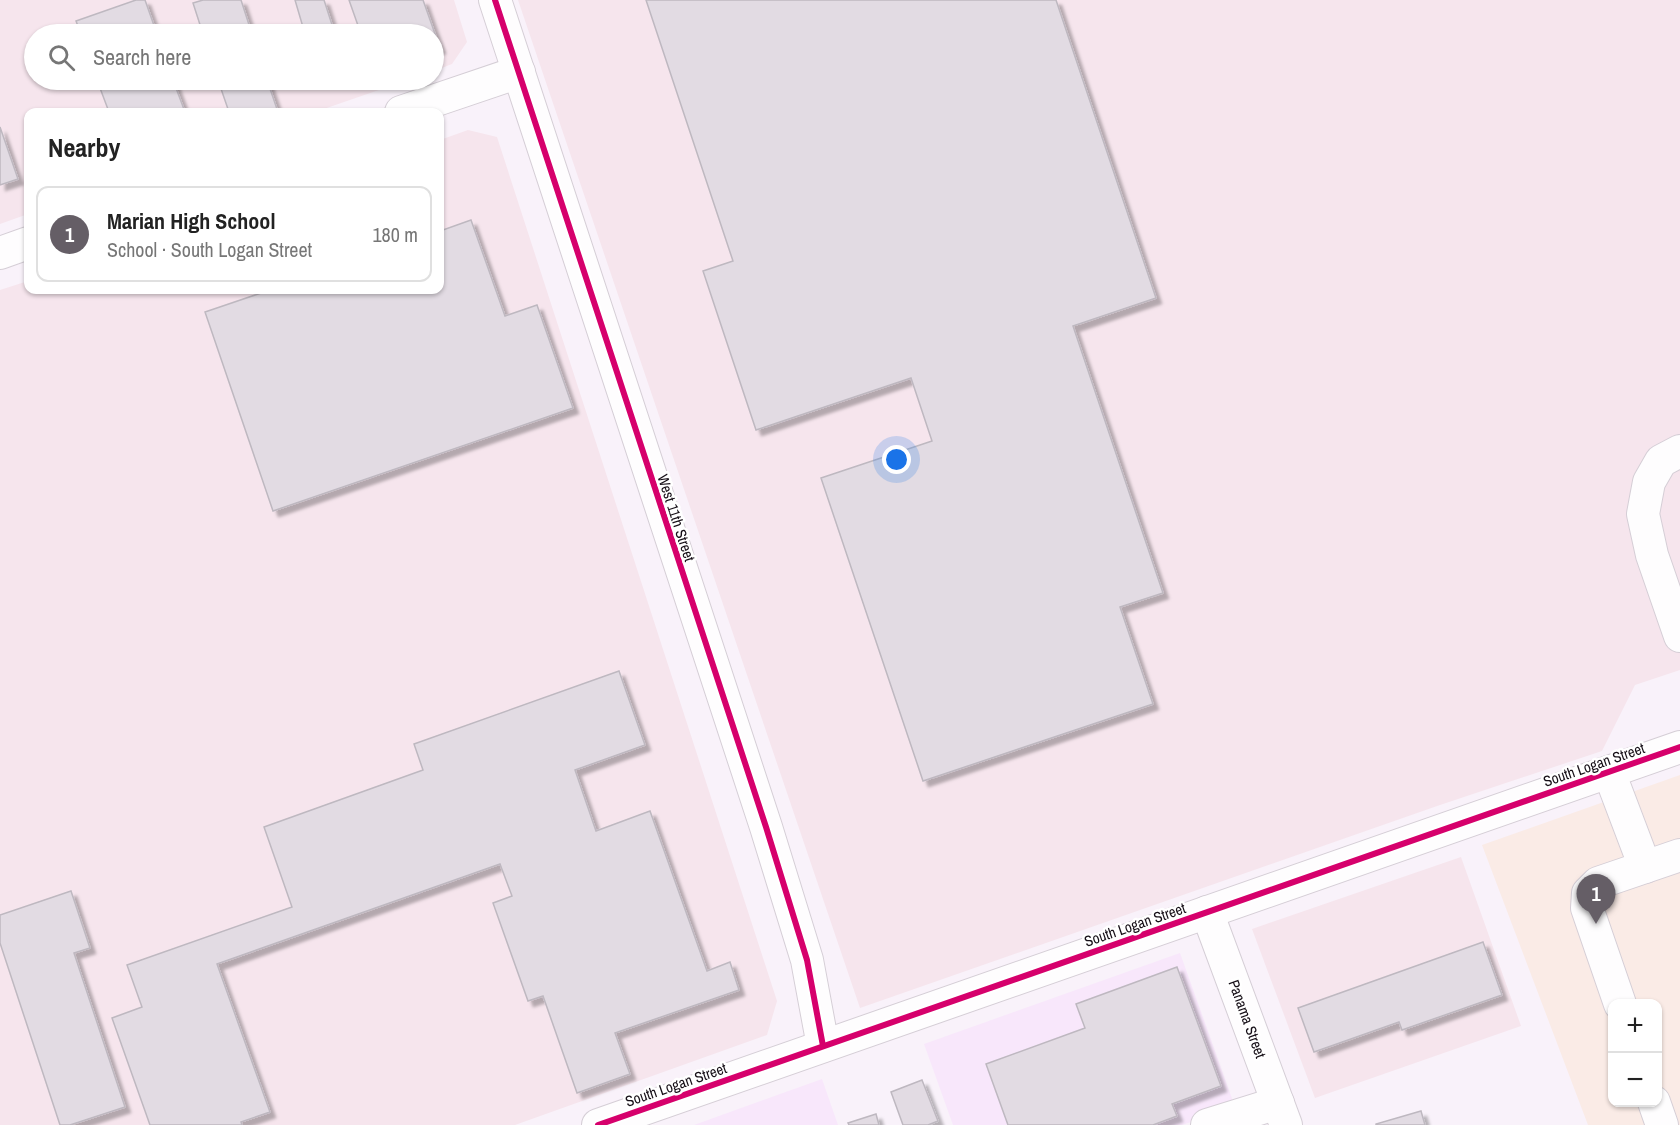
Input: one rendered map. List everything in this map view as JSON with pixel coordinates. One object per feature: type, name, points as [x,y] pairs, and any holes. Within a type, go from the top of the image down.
[{"type":"street","name":"West 11th Street","points":[[495,0],[766,827],[807,960],[823,1046]]},
{"type":"street","points":[[413,108],[519,72]]},
{"type":"street","points":[[0,253],[24,244]]},
{"type":"street","points":[[1680,451],[1661,461],[1648,482],[1643,514],[1652,555],[1680,636]]},
{"type":"street","name":"South Logan Street","points":[[598,1125],[1680,747]]},
{"type":"street","points":[[1609,772],[1645,867]]},
{"type":"street","points":[[1618,999],[1587,908],[1587,893],[1598,883],[1680,855]]},
{"type":"street","name":"Panama Street","points":[[1207,912],[1282,1114]]},
{"type":"street","points":[[1656,1107],[1662,1125]]},
{"type":"street","points":[[1206,1125],[1282,1114]]},
{"type":"shaded area","points":[[0,0],[454,0],[467,42],[452,64],[444,67],[444,24],[24,24],[24,90],[379,90],[327,108],[24,108],[24,215],[0,224]]},
{"type":"shaded area","points":[[518,0],[1680,0],[1680,670],[1635,685],[1602,751],[1440,805],[860,1008]]},
{"type":"shaded area","points":[[468,130],[497,137],[777,1001],[767,1035],[515,1125],[0,1125],[0,290],[24,282],[24,294],[444,294],[444,139]]},
{"type":"shaded area","points":[[1680,775],[1680,1125],[1588,1125],[1482,845]]},
{"type":"shaded area","points":[[1461,857],[1521,1026],[1315,1098],[1252,929]]},
{"type":"shaded area","points":[[1180,953],[1235,1107],[1182,1125],[953,1125],[924,1044]]},
{"type":"shaded area","points":[[822,1079],[838,1125],[694,1125]]},
{"type":"building","points":[[136,0],[145,0],[153,24],[77,24],[76,21]]},
{"type":"building","points":[[203,0],[241,0],[249,24],[200,24],[193,3]]},
{"type":"building","points":[[295,0],[324,0],[332,24],[302,24]]},
{"type":"building","points":[[349,0],[423,0],[432,24],[357,24]]},
{"type":"building","points":[[646,0],[1056,0],[1156,298],[1073,326],[1163,593],[1120,607],[1153,704],[923,781],[821,478],[932,441],[911,378],[756,430],[703,271],[733,261]]},
{"type":"building","points":[[101,90],[177,90],[184,108],[108,108]]},
{"type":"building","points":[[221,90],[270,90],[277,108],[228,108]]},
{"type":"building","points":[[0,127],[18,179],[0,185]]},
{"type":"building","points":[[471,220],[505,316],[537,305],[573,408],[273,511],[205,312],[258,294],[444,294],[444,230]]},
{"type":"building","points":[[619,671],[645,745],[575,770],[596,831],[650,811],[707,971],[730,962],[739,990],[615,1033],[630,1074],[577,1093],[543,996],[528,1001],[493,903],[512,896],[500,864],[217,964],[270,1112],[241,1122],[242,1125],[150,1125],[112,1018],[142,1007],[127,965],[292,907],[264,827],[423,770],[414,744]]},
{"type":"building","points":[[71,891],[90,948],[74,953],[125,1107],[70,1125],[60,1125],[0,943],[0,915]]},
{"type":"building","points":[[1483,942],[1502,995],[1402,1030],[1399,1022],[1314,1052],[1298,1008]]},
{"type":"building","points":[[1177,967],[1221,1086],[1172,1104],[1177,1116],[1153,1125],[1008,1125],[986,1064],[1085,1028],[1076,1004]]},
{"type":"building","points":[[922,1080],[938,1121],[928,1125],[903,1125],[891,1092]]},
{"type":"building","points":[[1421,1111],[1425,1125],[1376,1125],[1376,1124]]},
{"type":"building","points":[[876,1114],[879,1125],[849,1125],[848,1123]]},
{"type":"cycle path","points":[[495,0],[766,827],[807,960],[823,1046]]},
{"type":"cycle path","points":[[598,1125],[1680,747]]},
{"type":"place","name":"Marian High School","points":[[1596,924]]}]
